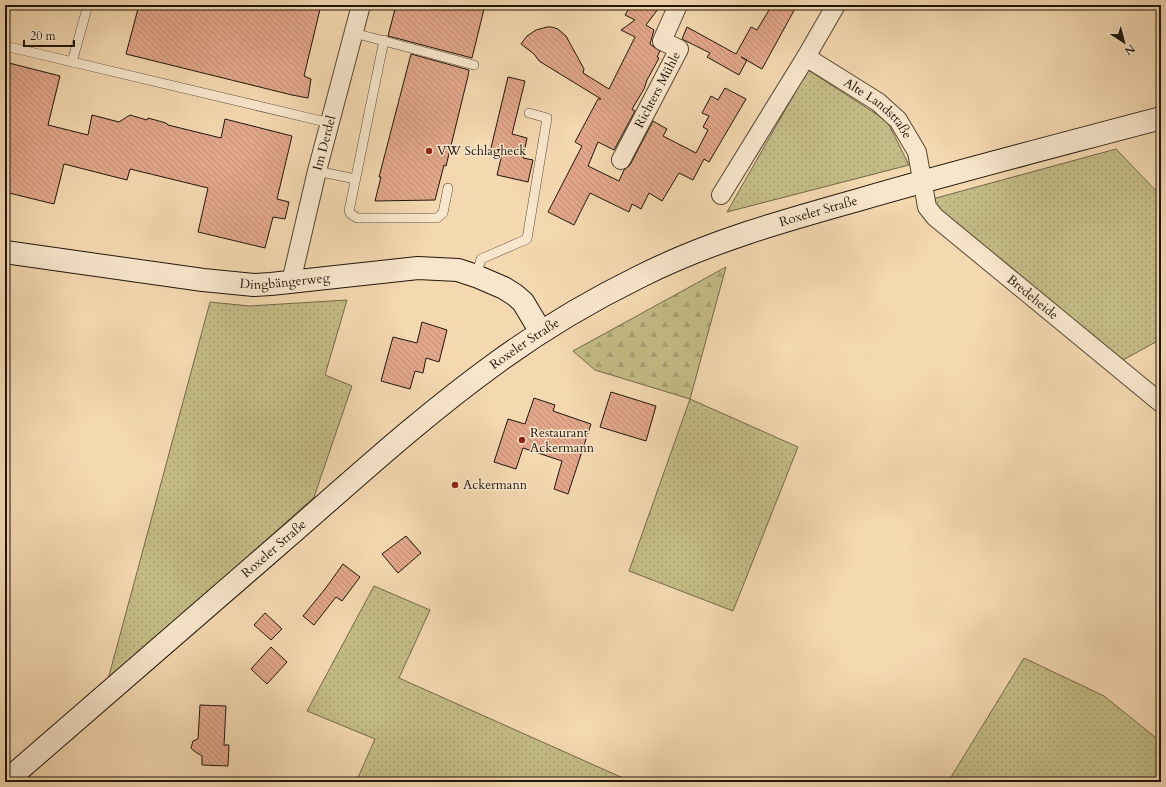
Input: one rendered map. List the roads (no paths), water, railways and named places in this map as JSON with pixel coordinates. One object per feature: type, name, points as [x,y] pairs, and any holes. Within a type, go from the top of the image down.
[{"type":"main road","name":"Roxeler Straße","points":[[5,782],[368,466],[428,416],[498,362],[541,332],[590,302],[641,275],[703,249],[765,226],[922,181],[1161,118]]},
{"type":"main road","name":"Dingbängerweg","points":[[5,252],[203,280],[254,285],[418,268],[458,270],[504,288],[515,295],[523,302],[541,332]]},
{"type":"street","name":"Im Derdel","points":[[292,282],[317,171],[361,5]]},
{"type":"street","name":"Richters Mühle","points":[[620,160],[679,49],[662,40],[678,5]]},
{"type":"street","points":[[721,195],[806,57],[836,5]]},
{"type":"street","name":"Alte Landstraße","points":[[806,57],[878,102],[898,120],[917,152],[922,181]]},
{"type":"street","name":"Bredeheide","points":[[922,181],[927,206],[935,218],[1161,403]]},
{"type":"lane","points":[[72,62],[88,5]]},
{"type":"lane","points":[[354,33],[474,65]]},
{"type":"lane","points":[[384,40],[349,210],[351,214],[357,218],[437,218],[443,213],[448,188]]},
{"type":"lane","points":[[5,46],[330,123]]},
{"type":"lane","points":[[476,276],[481,259],[527,239],[547,118],[529,113]]},
{"type":"lane","points":[[317,171],[355,179]]},
{"type":"place","name":"VW Schlagheck","points":[[429,151]]},
{"type":"place","name":"Restaurant Ackermann","points":[[522,440]]},
{"type":"place","name":"Ackermann","points":[[455,485]]}]
